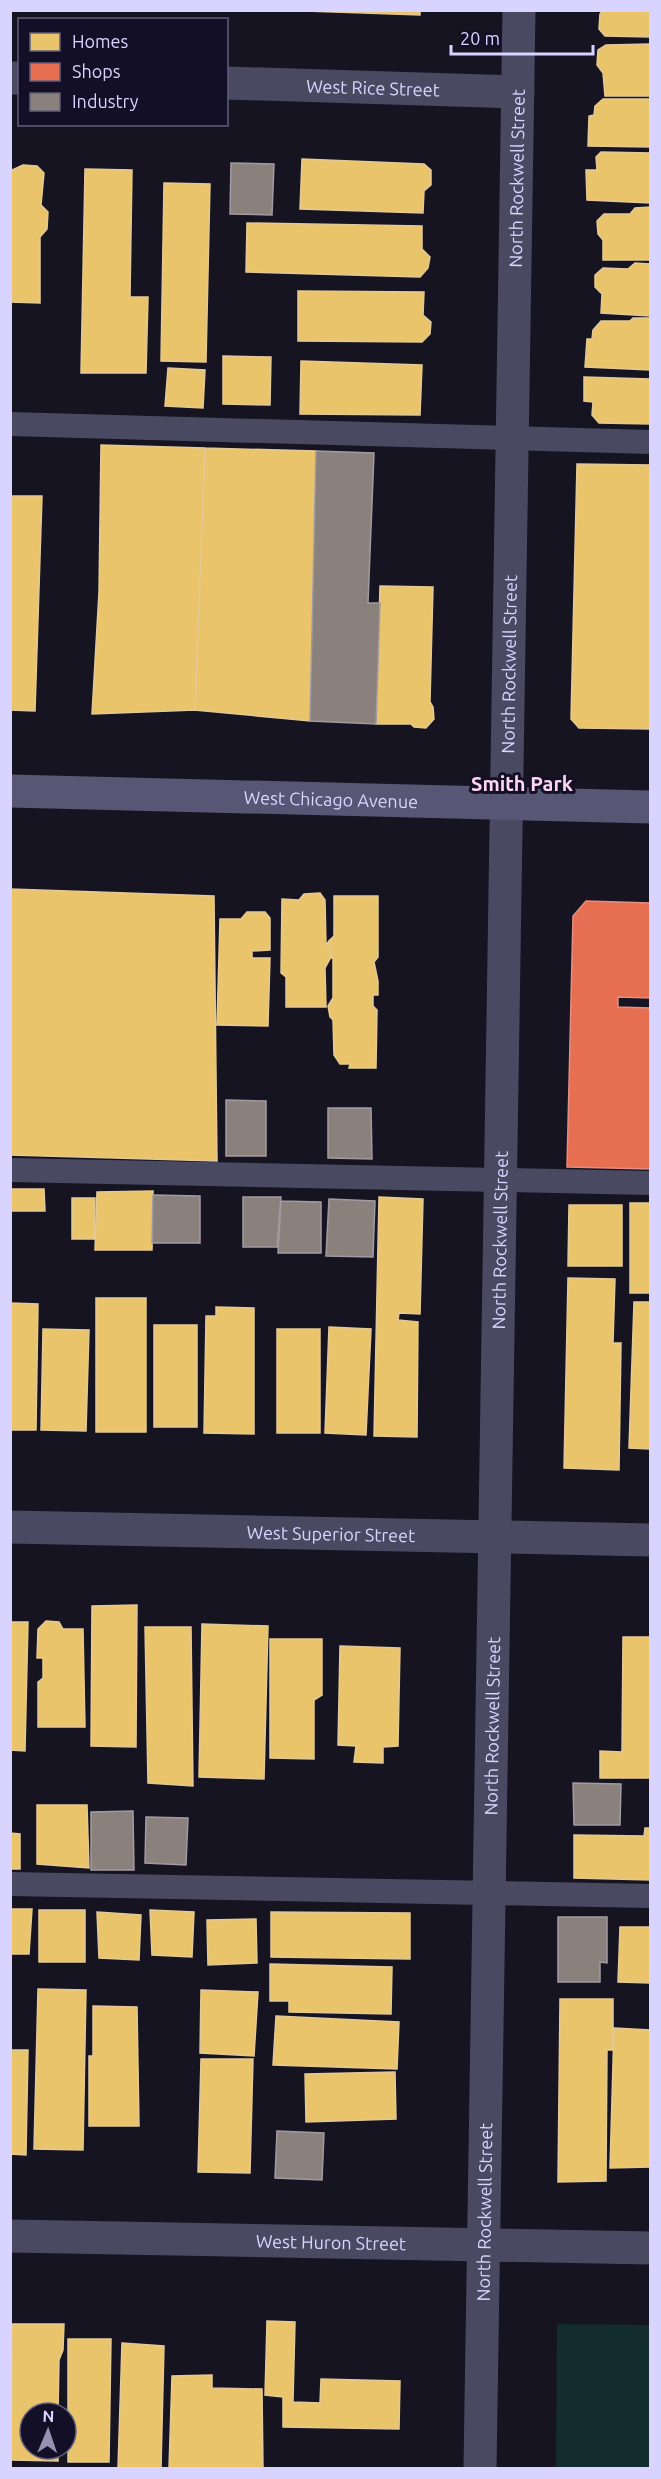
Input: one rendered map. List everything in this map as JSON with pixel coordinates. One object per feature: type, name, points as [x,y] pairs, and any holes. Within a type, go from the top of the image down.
[{"type":"main road","name":"West Chicago Avenue","points":[[10,791],[651,807]]},
{"type":"street","name":"North Rockwell Street","points":[[480,2469],[519,10]]},
{"type":"street","name":"West Rice Street","points":[[228,83],[518,92]]},
{"type":"street","name":"West Superior Street","points":[[10,1527],[651,1540]]},
{"type":"street","name":"West Huron Street","points":[[10,2236],[651,2248]]},
{"type":"lane","points":[[10,424],[651,442]]},
{"type":"lane","points":[[10,1170],[651,1183]]},
{"type":"lane","points":[[10,1884],[651,1896]]},
{"type":"green space","points":[[557,2324],[650,2325],[650,2468],[556,2468]]},
{"type":"building: Homes","points":[[276,10],[420,10],[420,15]]},
{"type":"building: Homes","points":[[603,10],[650,10],[650,37],[605,36],[599,29],[600,14]]},
{"type":"building: Homes","points":[[650,44],[650,96],[605,96],[603,73],[597,65],[598,50],[606,45]]},
{"type":"building: Homes","points":[[603,99],[650,99],[650,147],[588,146],[589,116],[594,115],[595,106]]},
{"type":"building: Homes","points":[[601,152],[650,153],[650,203],[587,200],[586,170],[597,170],[596,157]]},
{"type":"building: Homes","points":[[302,159],[424,164],[431,170],[431,185],[424,191],[423,213],[300,209]]},
{"type":"building: Homes","points":[[23,165],[37,166],[44,173],[41,205],[48,212],[47,229],[40,237],[40,303],[10,302],[10,171]]},
{"type":"building: Homes","points":[[85,169],[132,170],[130,297],[148,297],[146,373],[81,373]]},
{"type":"building: Homes","points":[[164,183],[210,184],[206,362],[161,361]]},
{"type":"building: Homes","points":[[650,207],[650,260],[603,260],[603,240],[598,234],[597,221],[604,214],[630,214],[635,208]]},
{"type":"building: Homes","points":[[247,223],[422,226],[422,249],[430,257],[428,268],[420,277],[246,272]]},
{"type":"building: Homes","points":[[635,263],[650,264],[650,316],[601,313],[602,294],[595,287],[595,275],[603,268],[628,269]]},
{"type":"building: Homes","points":[[298,291],[424,292],[423,315],[431,322],[430,334],[422,342],[298,341]]},
{"type":"building: Homes","points":[[633,318],[650,318],[650,370],[585,367],[587,339],[592,339],[593,330],[601,321],[630,321]]},
{"type":"building: Homes","points":[[223,356],[271,357],[270,405],[223,404]]},
{"type":"building: Homes","points":[[301,361],[422,365],[420,415],[300,414]]},
{"type":"building: Homes","points":[[168,368],[205,370],[203,408],[165,406]]},
{"type":"building: Homes","points":[[584,377],[650,379],[650,424],[599,423],[592,415],[593,402],[584,401]]},
{"type":"building: Homes","points":[[101,445],[205,448],[195,710],[92,714],[99,592]]},
{"type":"building: Homes","points":[[205,448],[316,451],[310,721],[195,710]]},
{"type":"building: Homes","points":[[577,464],[650,465],[650,729],[579,728],[571,719]]},
{"type":"building: Homes","points":[[10,496],[42,496],[35,711],[10,710]]},
{"type":"building: Homes","points":[[380,586],[433,587],[430,702],[434,719],[426,728],[414,727],[411,724],[376,724]]},
{"type":"building: Homes","points":[[10,889],[214,896],[217,1161],[10,1155]]},
{"type":"building: Homes","points":[[320,893],[325,900],[326,945],[329,941],[331,957],[325,968],[326,1007],[286,1007],[286,977],[281,973],[282,899],[299,900],[304,894]]},
{"type":"building: Homes","points":[[334,896],[378,896],[378,957],[374,962],[378,995],[373,995],[373,1006],[377,1010],[376,1068],[349,1068],[350,1064],[340,1064],[334,1055],[333,1020],[330,1017],[328,1006],[333,998],[333,959],[329,941],[334,936]]},
{"type":"building: Homes","points":[[247,912],[265,912],[270,918],[270,950],[252,951],[252,958],[270,958],[268,1026],[217,1025],[220,919],[241,919]]},
{"type":"building: Homes","points":[[10,1189],[44,1189],[45,1211],[10,1211]]},
{"type":"building: Homes","points":[[153,1191],[152,1250],[95,1250],[97,1192]]},
{"type":"building: Homes","points":[[379,1197],[423,1199],[420,1314],[399,1313],[398,1320],[418,1322],[417,1437],[374,1436]]},
{"type":"building: Homes","points":[[72,1198],[95,1198],[94,1239],[72,1239]]},
{"type":"building: Homes","points":[[630,1203],[650,1203],[650,1293],[630,1293]]},
{"type":"building: Homes","points":[[569,1205],[622,1205],[622,1266],[568,1266]]},
{"type":"building: Homes","points":[[568,1278],[615,1279],[613,1343],[621,1343],[619,1470],[564,1468]]},
{"type":"building: Homes","points":[[96,1298],[146,1298],[146,1432],[96,1432]]},
{"type":"building: Homes","points":[[634,1302],[650,1302],[650,1449],[629,1448]]},
{"type":"building: Homes","points":[[10,1303],[38,1304],[36,1430],[10,1430]]},
{"type":"building: Homes","points":[[216,1307],[254,1308],[254,1434],[204,1433],[206,1316],[216,1316]]},
{"type":"building: Homes","points":[[154,1325],[197,1325],[197,1427],[154,1427]]},
{"type":"building: Homes","points":[[329,1327],[371,1329],[366,1435],[325,1433]]},
{"type":"building: Homes","points":[[43,1329],[89,1330],[86,1431],[41,1430]]},
{"type":"building: Homes","points":[[277,1329],[320,1329],[320,1433],[277,1433]]},
{"type":"building: Homes","points":[[137,1605],[136,1747],[91,1746],[92,1606]]},
{"type":"building: Homes","points":[[46,1621],[59,1622],[63,1629],[83,1629],[85,1727],[38,1727],[38,1682],[43,1678],[43,1658],[37,1658],[38,1629]]},
{"type":"building: Homes","points":[[10,1622],[28,1622],[25,1751],[10,1750]]},
{"type":"building: Homes","points":[[202,1624],[268,1626],[264,1779],[199,1777]]},
{"type":"building: Homes","points":[[145,1627],[191,1627],[193,1786],[148,1783]]},
{"type":"building: Homes","points":[[623,1637],[650,1637],[650,1778],[600,1778],[600,1751],[622,1752]]},
{"type":"building: Homes","points":[[270,1639],[322,1639],[322,1695],[314,1700],[314,1759],[270,1758]]},
{"type":"building: Homes","points":[[340,1646],[400,1648],[398,1746],[383,1747],[383,1763],[354,1762],[356,1746],[338,1745]]},
{"type":"building: Homes","points":[[37,1805],[87,1805],[89,1868],[37,1864]]},
{"type":"building: Homes","points":[[645,1828],[650,1828],[650,1880],[574,1878],[574,1835],[644,1836]]},
{"type":"building: Homes","points":[[10,1833],[20,1834],[20,1869],[10,1869]]},
{"type":"building: Homes","points":[[10,1909],[32,1909],[29,1954],[10,1954]]},
{"type":"building: Homes","points":[[39,1910],[85,1910],[85,1962],[39,1962]]},
{"type":"building: Homes","points":[[150,1910],[194,1912],[192,1957],[152,1955]]},
{"type":"building: Homes","points":[[97,1912],[141,1915],[139,1960],[99,1958]]},
{"type":"building: Homes","points":[[271,1912],[410,1913],[410,1959],[271,1957]]},
{"type":"building: Homes","points":[[256,1919],[257,1963],[208,1965],[207,1920]]},
{"type":"building: Homes","points":[[620,1927],[650,1927],[650,1983],[618,1982]]},
{"type":"building: Homes","points":[[270,1964],[392,1967],[391,2014],[289,2012],[289,2001],[270,2001]]},
{"type":"building: Homes","points":[[38,1989],[86,1990],[83,2150],[34,2149]]},
{"type":"building: Homes","points":[[201,1990],[258,1992],[254,2056],[200,2053]]},
{"type":"building: Homes","points":[[560,1999],[613,1999],[613,2050],[607,2050],[606,2181],[558,2182]]},
{"type":"building: Homes","points":[[93,2006],[137,2007],[139,2126],[89,2126],[89,2056],[93,2056]]},
{"type":"building: Homes","points":[[276,2016],[399,2022],[397,2069],[273,2065]]},
{"type":"building: Homes","points":[[614,2028],[650,2030],[650,2167],[610,2168]]},
{"type":"building: Homes","points":[[10,2050],[28,2050],[26,2155],[10,2154]]},
{"type":"building: Homes","points":[[201,2059],[253,2059],[250,2173],[198,2172]]},
{"type":"building: Homes","points":[[395,2072],[396,2119],[306,2122],[305,2074]]},
{"type":"building: Homes","points":[[267,2321],[295,2322],[293,2402],[320,2403],[321,2379],[400,2381],[399,2429],[283,2427],[283,2397],[265,2395]]},
{"type":"building: Homes","points":[[12,2324],[64,2324],[63,2350],[59,2360],[58,2401],[18,2401],[18,2460],[11,2460]]},
{"type":"building: Homes","points":[[68,2339],[111,2339],[109,2462],[68,2462],[78,2461],[78,2401],[68,2401]]},
{"type":"building: Homes","points":[[122,2343],[164,2346],[161,2468],[118,2468]]},
{"type":"building: Homes","points":[[212,2375],[212,2388],[262,2389],[263,2468],[169,2468],[172,2376]]},
{"type":"building: Shops","points":[[586,901],[650,903],[650,998],[618,997],[618,1007],[650,1008],[650,1169],[567,1167],[573,916]]},
{"type":"building: Industry","points":[[231,163],[274,164],[272,215],[230,214]]},
{"type":"building: Industry","points":[[316,451],[374,453],[368,603],[380,603],[376,724],[310,721]]},
{"type":"building: Industry","points":[[226,1100],[266,1101],[266,1156],[226,1156]]},
{"type":"building: Industry","points":[[328,1108],[371,1108],[372,1159],[328,1158]]},
{"type":"building: Industry","points":[[153,1195],[200,1196],[200,1243],[152,1243]]},
{"type":"building: Industry","points":[[243,1197],[281,1197],[277,1247],[243,1247]]},
{"type":"building: Industry","points":[[329,1199],[375,1201],[373,1257],[326,1256]]},
{"type":"building: Industry","points":[[281,1201],[321,1202],[321,1253],[278,1253]]},
{"type":"building: Industry","points":[[573,1783],[621,1784],[620,1825],[574,1825]]},
{"type":"building: Industry","points":[[133,1811],[134,1870],[91,1870],[91,1812]]},
{"type":"building: Industry","points":[[146,1817],[188,1818],[186,1865],[145,1863]]},
{"type":"building: Industry","points":[[558,1917],[607,1917],[607,1963],[600,1962],[600,1982],[558,1982]]},
{"type":"building: Industry","points":[[277,2131],[324,2133],[322,2180],[275,2178]]},
{"type":"district","name":"Smith Park","points":[[522,783]]}]
